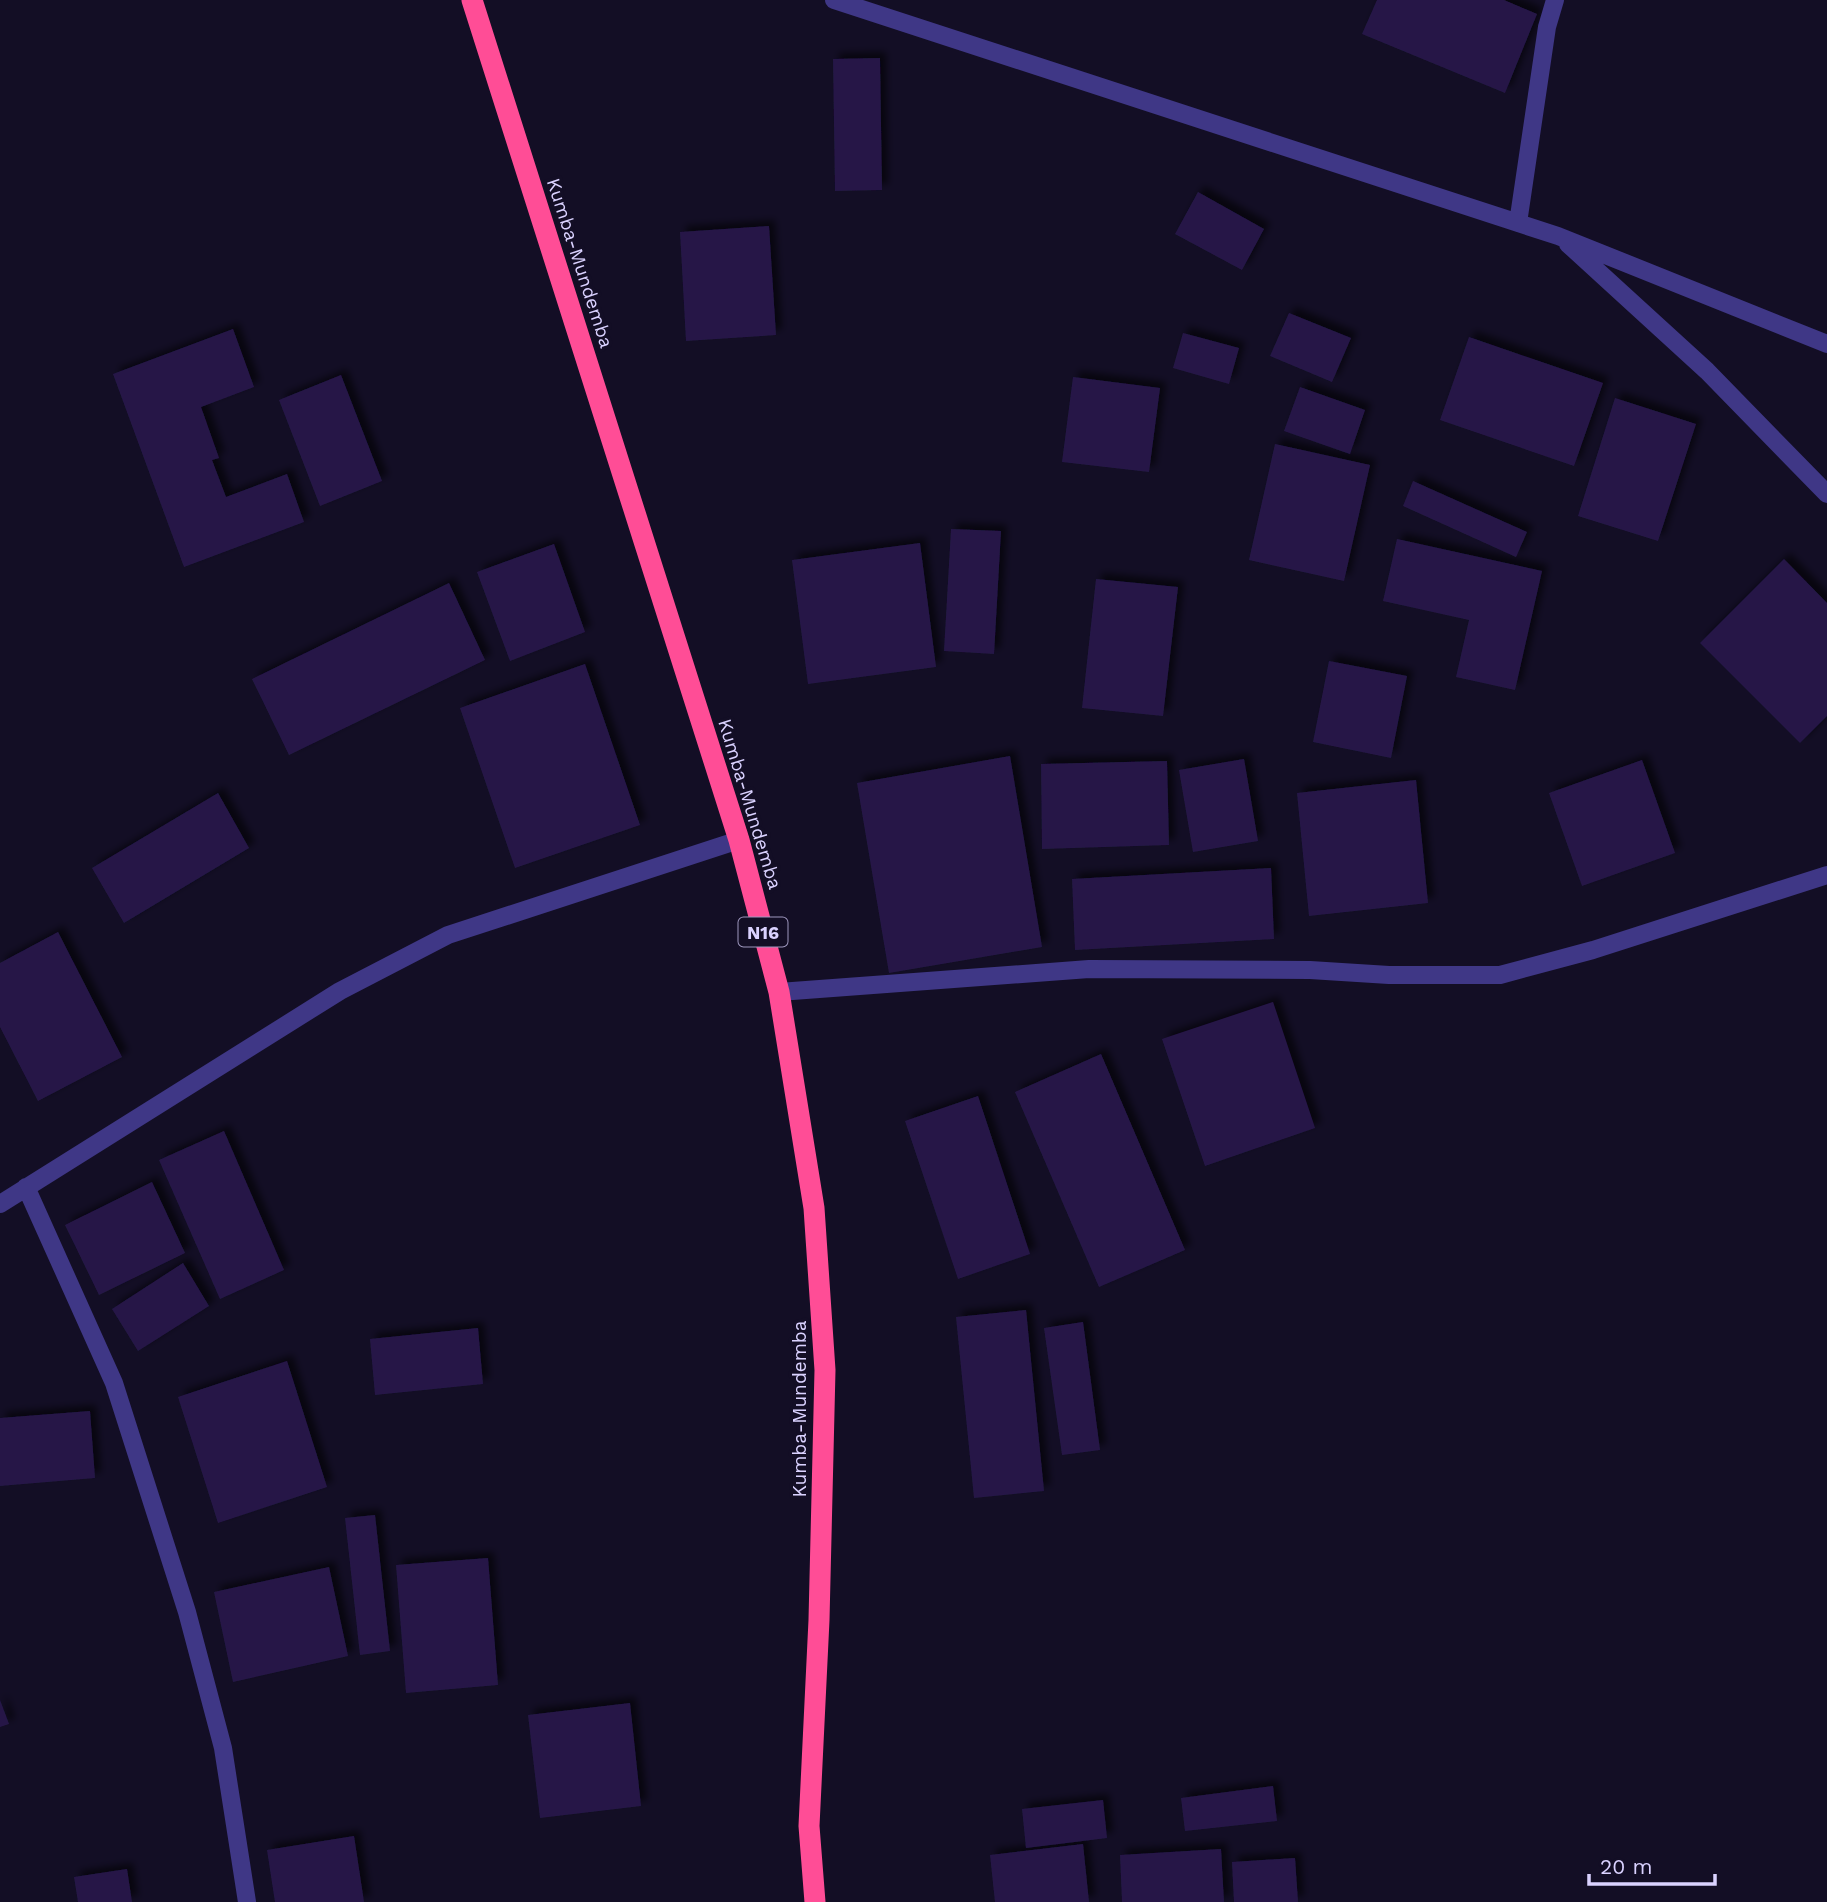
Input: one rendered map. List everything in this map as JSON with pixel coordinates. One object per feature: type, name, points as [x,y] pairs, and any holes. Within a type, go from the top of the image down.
[{"type":"highway","name":"Kumba-Mundemba","points":[[472,0],[739,840],[779,992],[814,1208],[825,1370],[819,1620],[809,1826],[815,1902]]},
{"type":"street","points":[[834,0],[1558,236],[1827,344]]},
{"type":"street","points":[[1518,223],[1547,27],[1555,0]]},
{"type":"street","points":[[1558,236],[1707,371],[1827,494]]},
{"type":"street","points":[[0,1204],[340,991],[448,935],[739,840]]},
{"type":"street","points":[[779,992],[1089,969],[1310,970],[1389,975],[1500,975],[1592,950],[1827,875]]},
{"type":"street","points":[[26,1187],[114,1383],[187,1612],[223,1748],[247,1902]]},
{"type":"building","points":[[1377,0],[1504,0],[1537,14],[1505,93],[1362,34]]},
{"type":"building","points":[[880,58],[882,190],[835,191],[833,59]]},
{"type":"building","points":[[1198,192],[1264,229],[1242,270],[1175,234]]},
{"type":"building","points":[[769,226],[776,335],[686,341],[680,232]]},
{"type":"building","points":[[1289,313],[1351,338],[1332,382],[1270,356]]},
{"type":"building","points":[[233,329],[254,387],[201,407],[219,458],[212,460],[226,497],[287,474],[304,522],[184,567],[113,374]]},
{"type":"building","points":[[1183,333],[1239,348],[1229,384],[1173,368]]},
{"type":"building","points":[[1469,337],[1603,383],[1574,466],[1440,420]]},
{"type":"building","points":[[341,375],[382,481],[320,506],[279,400]]},
{"type":"building","points":[[1073,377],[1160,388],[1149,472],[1062,462]]},
{"type":"building","points":[[1300,387],[1365,410],[1350,454],[1284,431]]},
{"type":"building","points":[[1615,398],[1696,424],[1658,541],[1578,516]]},
{"type":"building","points":[[1275,444],[1370,465],[1344,581],[1249,560]]},
{"type":"building","points":[[1413,481],[1527,532],[1516,557],[1403,506]]},
{"type":"building","points":[[951,529],[1001,531],[994,654],[944,651]]},
{"type":"building","points":[[1397,539],[1542,571],[1515,690],[1456,677],[1469,620],[1383,601]]},
{"type":"building","points":[[920,543],[936,667],[808,684],[792,560]]},
{"type":"building","points":[[554,544],[585,632],[510,661],[477,572]]},
{"type":"building","points":[[1784,559],[1827,603],[1827,716],[1800,743],[1700,643]]},
{"type":"building","points":[[1096,579],[1178,587],[1163,716],[1082,708]]},
{"type":"building","points":[[449,583],[485,660],[289,755],[252,679]]},
{"type":"building","points":[[1329,661],[1407,676],[1391,758],[1313,742]]},
{"type":"building","points":[[585,664],[640,825],[515,868],[460,708]]},
{"type":"building","points":[[1010,756],[1042,947],[889,973],[857,783]]},
{"type":"building","points":[[1244,759],[1258,841],[1193,852],[1179,770]]},
{"type":"building","points":[[1642,760],[1675,853],[1582,886],[1549,793]]},
{"type":"building","points":[[1167,761],[1169,845],[1042,849],[1041,764]]},
{"type":"building","points":[[1416,780],[1428,903],[1309,916],[1297,793]]},
{"type":"building","points":[[218,793],[249,848],[124,923],[92,868]]},
{"type":"building","points":[[1271,868],[1274,939],[1075,950],[1072,879]]},
{"type":"building","points":[[58,932],[122,1057],[38,1101],[0,1027],[0,963]]},
{"type":"building","points":[[1273,1002],[1315,1128],[1205,1166],[1162,1039]]},
{"type":"building","points":[[1101,1054],[1185,1250],[1099,1287],[1015,1092]]},
{"type":"building","points":[[978,1096],[1030,1254],[958,1279],[905,1121]]},
{"type":"building","points":[[224,1131],[284,1270],[220,1299],[159,1160]]},
{"type":"building","points":[[152,1182],[185,1253],[99,1295],[65,1225]]},
{"type":"building","points":[[183,1263],[209,1306],[138,1351],[112,1309]]},
{"type":"building","points":[[1026,1310],[1044,1491],[974,1498],[956,1317]]},
{"type":"building","points":[[1083,1322],[1100,1450],[1062,1455],[1044,1328]]},
{"type":"building","points":[[478,1328],[483,1384],[375,1395],[370,1339]]},
{"type":"building","points":[[287,1361],[327,1487],[218,1523],[178,1397]]},
{"type":"building","points":[[90,1411],[95,1478],[0,1486],[0,1418]]},
{"type":"building","points":[[375,1515],[390,1651],[360,1655],[345,1518]]},
{"type":"building","points":[[488,1558],[498,1685],[406,1693],[396,1565]]},
{"type":"building","points":[[329,1567],[348,1656],[233,1682],[214,1592]]},
{"type":"building","points":[[0,1700],[9,1724],[0,1727]]},
{"type":"building","points":[[630,1703],[641,1806],[540,1818],[528,1715]]},
{"type":"building","points":[[1273,1786],[1277,1821],[1185,1831],[1181,1798]]},
{"type":"building","points":[[1103,1800],[1107,1838],[1026,1848],[1022,1809]]},
{"type":"building","points":[[354,1836],[364,1902],[275,1902],[267,1850]]},
{"type":"building","points":[[1083,1844],[1089,1902],[995,1902],[990,1855]]},
{"type":"building","points":[[1221,1849],[1224,1902],[1122,1902],[1120,1855]]},
{"type":"building","points":[[1295,1858],[1298,1902],[1234,1902],[1232,1862]]},
{"type":"building","points":[[127,1869],[132,1902],[78,1902],[74,1877]]}]
